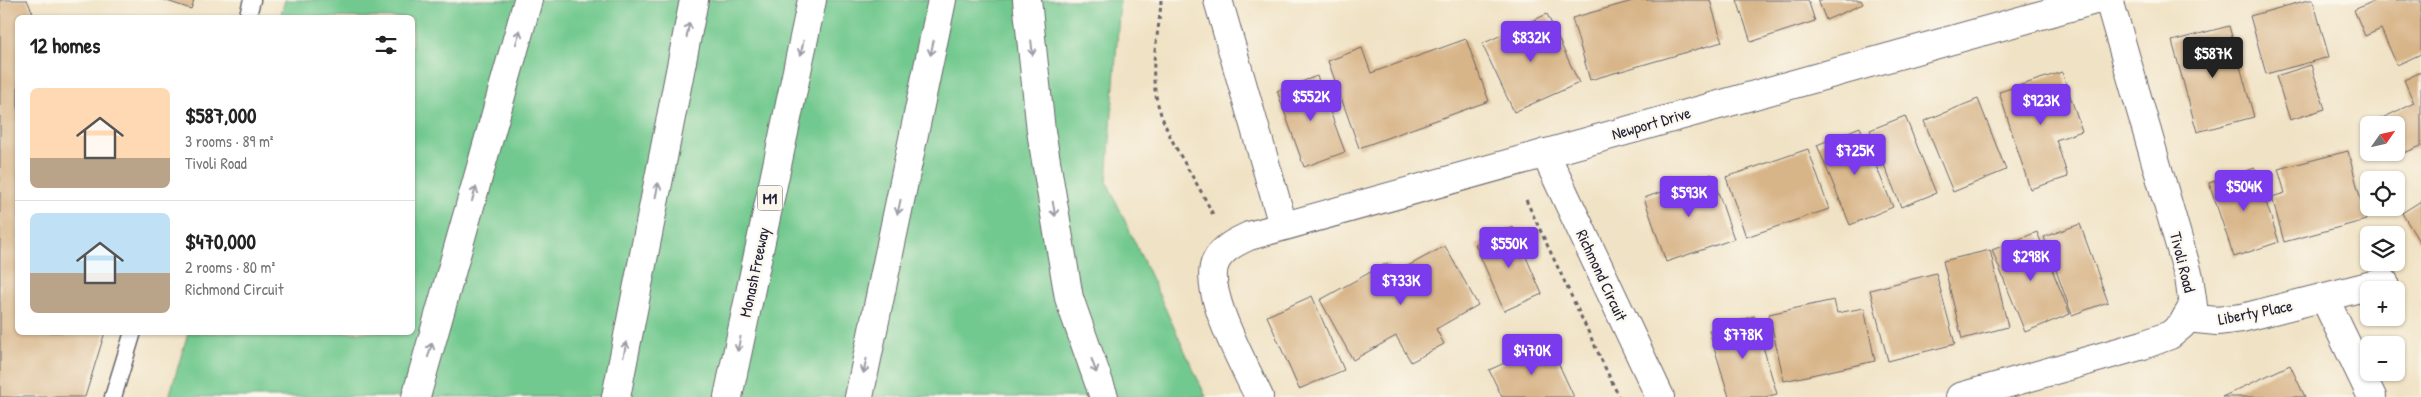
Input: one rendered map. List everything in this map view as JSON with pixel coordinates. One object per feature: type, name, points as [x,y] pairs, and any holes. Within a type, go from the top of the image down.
[{"type":"main road","points":[[416,397],[528,0]]},
{"type":"main road","points":[[616,397],[694,0]]},
{"type":"main road","name":"Monash Freeway","points":[[728,397],[812,0]]},
{"type":"main road","points":[[859,397],[942,0]]},
{"type":"main road","points":[[1027,0],[1041,131],[1069,298],[1104,397]]},
{"type":"main road","points":[[1218,0],[1283,225]]},
{"type":"main road","name":"Newport Drive","points":[[1221,254],[1249,236],[1283,225],[2095,0]]},
{"type":"main road","name":"Tivoli Road","points":[[2109,0],[2189,277],[2193,306],[2186,318]]},
{"type":"main road","name":"Richmond Circuit","points":[[1545,153],[1660,397]]},
{"type":"main road","points":[[1221,254],[1212,277],[1215,299],[1259,397]]},
{"type":"main road","name":"Liberty Place","points":[[2186,318],[2217,321],[2242,318],[2360,288]]},
{"type":"main road","points":[[2324,298],[2372,397]]},
{"type":"main road","points":[[1960,397],[2024,388],[2170,335],[2182,325],[2186,318]]},
{"type":"lane","points":[[248,15],[252,0]]},
{"type":"lane","points":[[113,397],[132,335]]},
{"type":"path","points":[[1161,0],[1154,81],[1159,106],[1166,128],[1201,188],[1221,254]]},
{"type":"path","points":[[1526,200],[1618,397]]},
{"type":"green space","points":[[285,0],[1120,0],[1107,182],[1206,397],[169,397],[187,335],[415,335],[415,15],[281,15]]},
{"type":"building","points":[[0,0],[27,0],[34,15],[15,15],[15,335],[104,335],[85,397],[0,397]]},
{"type":"building","points":[[164,0],[194,0],[191,9]]},
{"type":"building","points":[[1636,0],[1710,0],[1722,42],[1590,80],[1572,18]]},
{"type":"building","points":[[1737,0],[1808,0],[1815,21],[1751,42]]},
{"type":"building","points":[[1818,0],[1861,0],[1863,4],[1826,20]]},
{"type":"building","points":[[2313,0],[2329,57],[2266,74],[2250,16]]},
{"type":"building","points":[[2376,0],[2421,0],[2421,54],[2397,65],[2381,29],[2365,36],[2354,10]]},
{"type":"building","points":[[1547,14],[1579,83],[1514,112],[1482,44]]},
{"type":"building","points":[[2229,26],[2254,117],[2197,132],[2172,41]]},
{"type":"building","points":[[1466,39],[1489,101],[1359,148],[1328,61],[1362,48],[1371,73]]},
{"type":"building","points":[[2311,65],[2325,109],[2290,120],[2276,76]]},
{"type":"building","points":[[2062,72],[2082,131],[2056,140],[2068,177],[2030,189],[1999,92]]},
{"type":"building","points":[[2421,72],[2421,146],[2405,153],[2405,116],[2387,116],[2414,103],[2404,80]]},
{"type":"building","points":[[1317,76],[1345,152],[1304,167],[1277,91]]},
{"type":"building","points":[[1978,99],[2006,170],[1953,192],[1924,121]]},
{"type":"building","points":[[1905,116],[1936,193],[1901,207],[1870,130]]},
{"type":"building","points":[[1860,127],[1893,207],[1850,225],[1817,145]]},
{"type":"building","points":[[1808,149],[1829,209],[1746,237],[1726,177]]},
{"type":"building","points":[[2348,151],[2360,197],[2360,216],[2365,216],[2366,220],[2284,242],[2272,197],[2285,193],[2278,169]]},
{"type":"building","points":[[2255,168],[2279,242],[2234,257],[2209,183]]},
{"type":"building","points":[[1712,174],[1734,239],[1666,262],[1644,198]]},
{"type":"building","points":[[2421,201],[2420,243],[2404,216],[2405,211]]},
{"type":"building","points":[[2080,224],[2108,302],[2072,315],[2044,237]]},
{"type":"building","points":[[1513,227],[1542,294],[1504,311],[1475,244]]},
{"type":"building","points":[[2037,232],[2070,314],[2025,332],[1992,250]]},
{"type":"building","points":[[1445,246],[1478,305],[1436,329],[1444,344],[1411,362],[1396,336],[1353,360],[1320,300],[1387,263],[1393,274]]},
{"type":"building","points":[[1990,250],[2008,327],[1962,339],[1943,261]]},
{"type":"building","points":[[1936,273],[1955,344],[1888,361],[1870,290]]},
{"type":"building","points":[[1312,296],[1344,370],[1299,389],[1267,316]]},
{"type":"building","points":[[1834,300],[1837,313],[1864,308],[1875,361],[1784,381],[1769,314]]},
{"type":"building","points":[[1754,316],[1777,394],[1765,397],[1729,397],[1709,330]]},
{"type":"building","points":[[1549,343],[1574,397],[1502,397],[1489,370]]},
{"type":"building","points":[[2290,365],[2305,397],[2222,397]]}]
